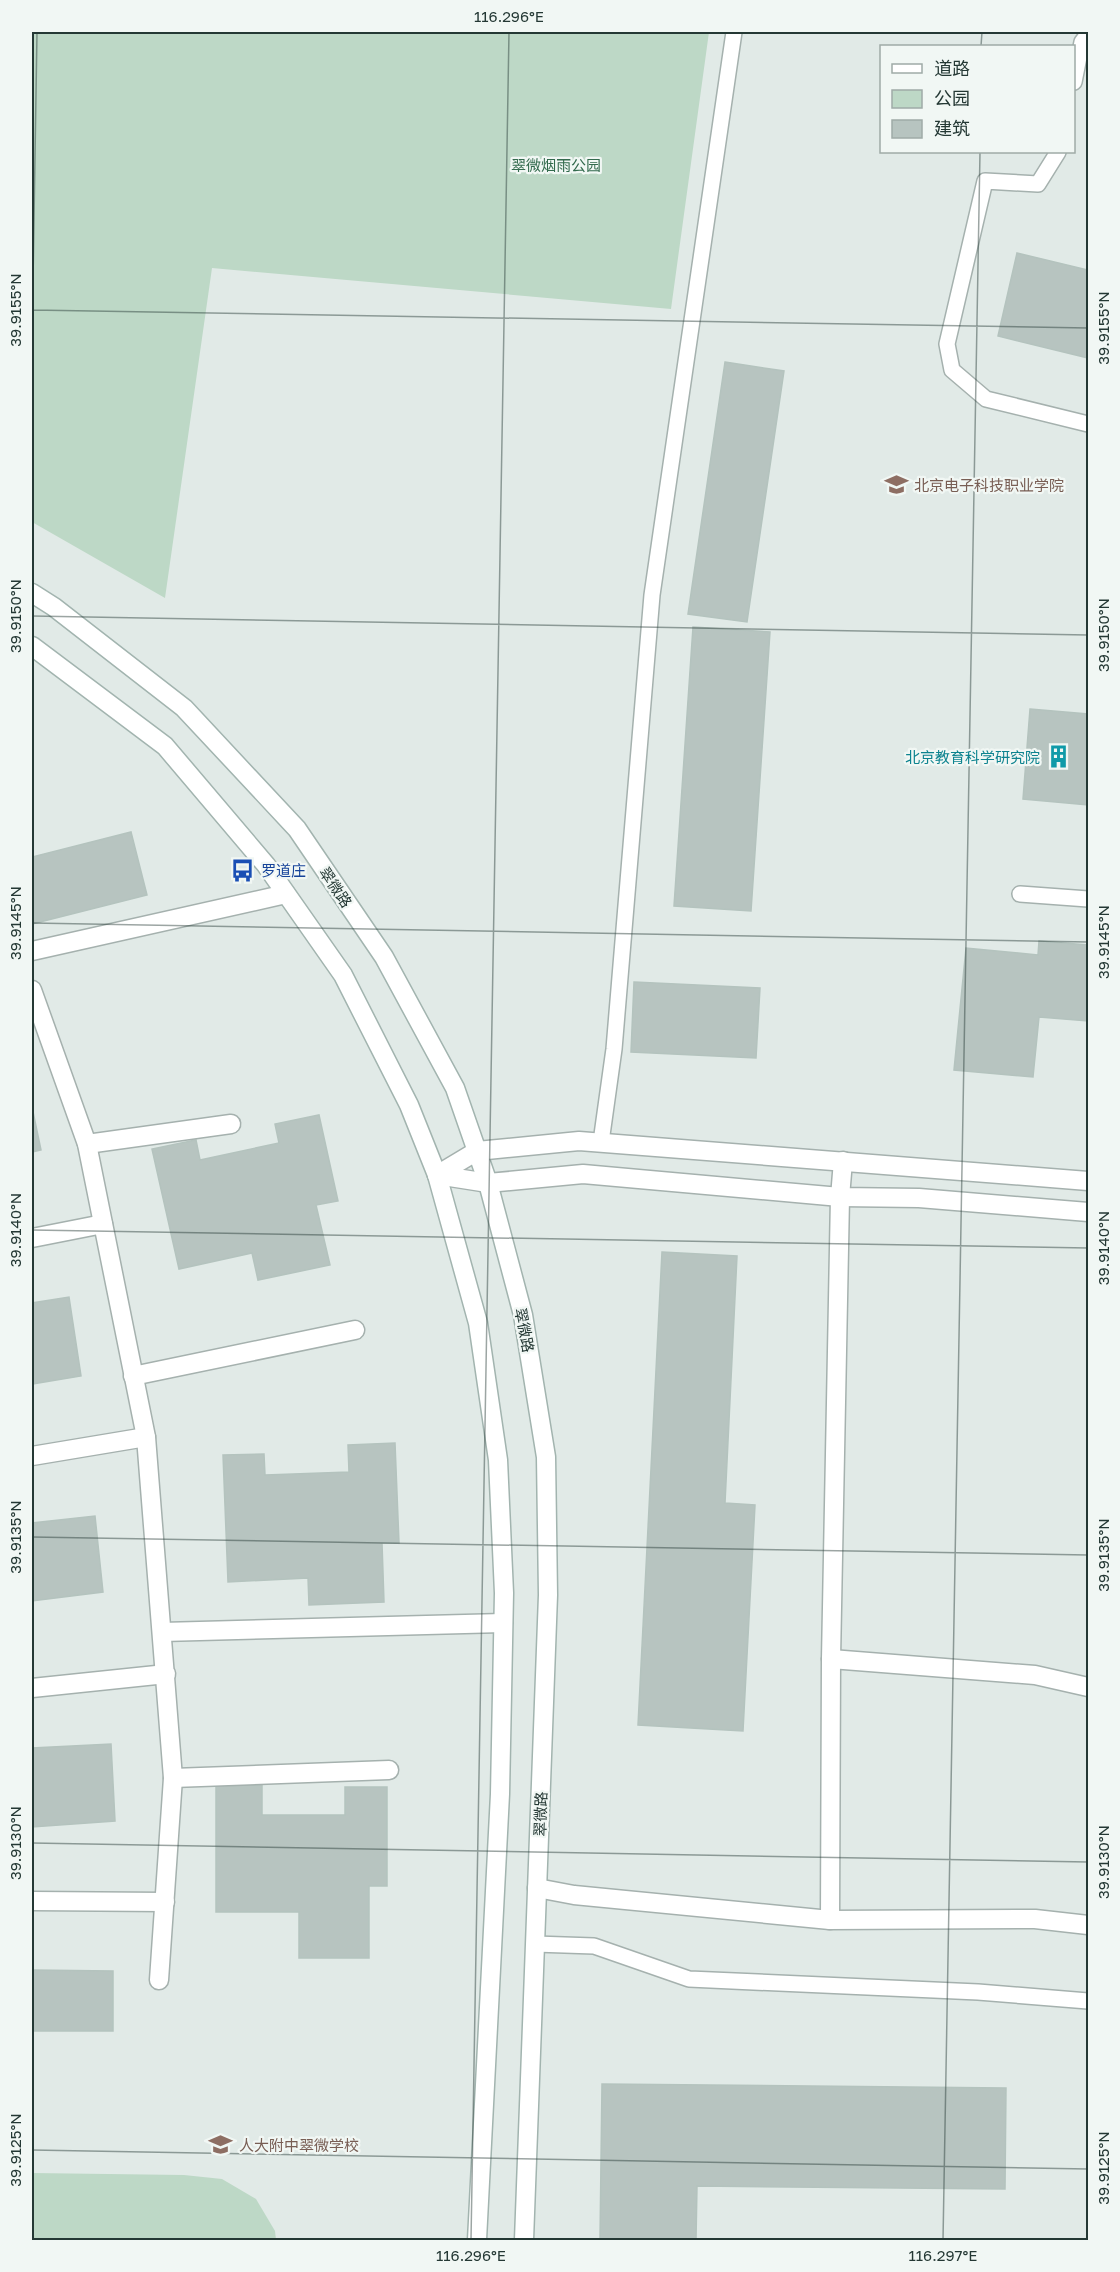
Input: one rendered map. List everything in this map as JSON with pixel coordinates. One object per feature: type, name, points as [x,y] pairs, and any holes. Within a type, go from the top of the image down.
[{"type":"street","name":"翠微路","points":[[32,593],[54,607],[184,708],[297,829],[384,957],[454,1088],[488,1183],[523,1315],[546,1457],[548,1595],[524,2241]]},
{"type":"street","points":[[32,646],[165,746],[266,865],[343,975],[409,1105],[437,1175],[478,1323],[498,1460],[504,1593],[500,1794],[477,2241]]},
{"type":"street","points":[[32,951],[286,894]]},
{"type":"street","points":[[32,990],[87,1144],[146,1437],[173,1778],[159,1980]]},
{"type":"street","points":[[87,1144],[231,1124]]},
{"type":"street","points":[[437,1175],[477,1151],[579,1141],[1089,1181]]},
{"type":"street","points":[[830,1920],[831,1659],[840,1197],[843,1161]]},
{"type":"street","points":[[437,1175],[488,1183],[583,1174],[840,1197],[919,1198],[1089,1212]]},
{"type":"street","points":[[32,1238],[103,1224]]},
{"type":"street","points":[[134,1376],[355,1330]]},
{"type":"street","points":[[32,1456],[146,1437]]},
{"type":"street","points":[[162,1632],[503,1623]]},
{"type":"street","points":[[831,1659],[1035,1675],[1089,1687]]},
{"type":"street","points":[[32,1688],[166,1674]]},
{"type":"street","points":[[173,1778],[389,1770]]},
{"type":"street","points":[[537,1888],[574,1894],[830,1920],[1035,1918],[1089,1925]]},
{"type":"street","points":[[32,1901],[165,1902]]},
{"type":"lane","points":[[602,1142],[614,1049],[652,595],[734,32]]},
{"type":"lane","points":[[1075,77],[1082,42],[1089,34]]},
{"type":"lane","points":[[1057,153],[1038,184],[985,181],[946,344],[952,370],[986,399],[1089,424]]},
{"type":"lane","points":[[1020,894],[1089,899]]},
{"type":"lane","points":[[535,1944],[594,1946],[689,1979],[978,1992],[1089,2001]]},
{"type":"green space","name":"翠微烟雨公园","points":[[32,32],[709,32],[671,309],[212,268],[165,598],[32,522]]},
{"type":"green space","points":[[32,2173],[184,2175],[222,2179],[256,2199],[275,2231],[276,2240],[32,2240]]},
{"type":"building","points":[[1017,253],[1088,270],[1088,358],[998,336]]},
{"type":"building","points":[[725,362],[784,371],[747,622],[688,614]]},
{"type":"building","points":[[693,627],[770,632],[751,911],[674,906]]},
{"type":"building","name":"北京教育科学研究院","points":[[1030,709],[1088,714],[1088,805],[1023,799]]},
{"type":"building","points":[[131,832],[147,895],[32,924],[32,857]]},
{"type":"building","points":[[1039,941],[1088,945],[1088,1021],[1039,1017],[1033,1077],[954,1070],[966,948],[1038,955]]},
{"type":"building","points":[[634,982],[760,988],[756,1058],[631,1052]]},
{"type":"building","points":[[32,1107],[41,1150],[32,1152]]},
{"type":"building","points":[[319,1115],[338,1201],[316,1205],[330,1265],[258,1280],[252,1253],[179,1269],[152,1149],[196,1140],[200,1160],[279,1143],[275,1124]]},
{"type":"building","points":[[662,1252],[737,1256],[725,1503],[755,1505],[743,1731],[638,1725]]},
{"type":"building","points":[[69,1297],[81,1376],[32,1384],[32,1303]]},
{"type":"building","points":[[395,1443],[399,1543],[382,1543],[384,1602],[309,1605],[308,1578],[228,1582],[223,1455],[264,1454],[265,1475],[349,1472],[348,1445]]},
{"type":"building","points":[[95,1516],[103,1592],[32,1601],[32,1523]]},
{"type":"building","points":[[111,1744],[115,1821],[32,1827],[32,1748]]},
{"type":"building","points":[[216,1785],[262,1785],[262,1815],[345,1815],[345,1787],[387,1787],[387,1886],[369,1886],[369,1958],[299,1958],[299,1912],[216,1912]]},
{"type":"building","points":[[32,1970],[113,1971],[113,2031],[32,2031]]},
{"type":"building","points":[[602,2084],[1006,2088],[1005,2189],[697,2186],[696,2240],[600,2240]]},
{"type":"place","name":"北京电子科技职业学院","points":[[896,485]]},
{"type":"place","name":"北京教育科学研究院","points":[[1058,757]]},
{"type":"place","name":"罗道庄","points":[[243,870]]},
{"type":"place","name":"人大附中翠微学校","points":[[221,2145]]}]
